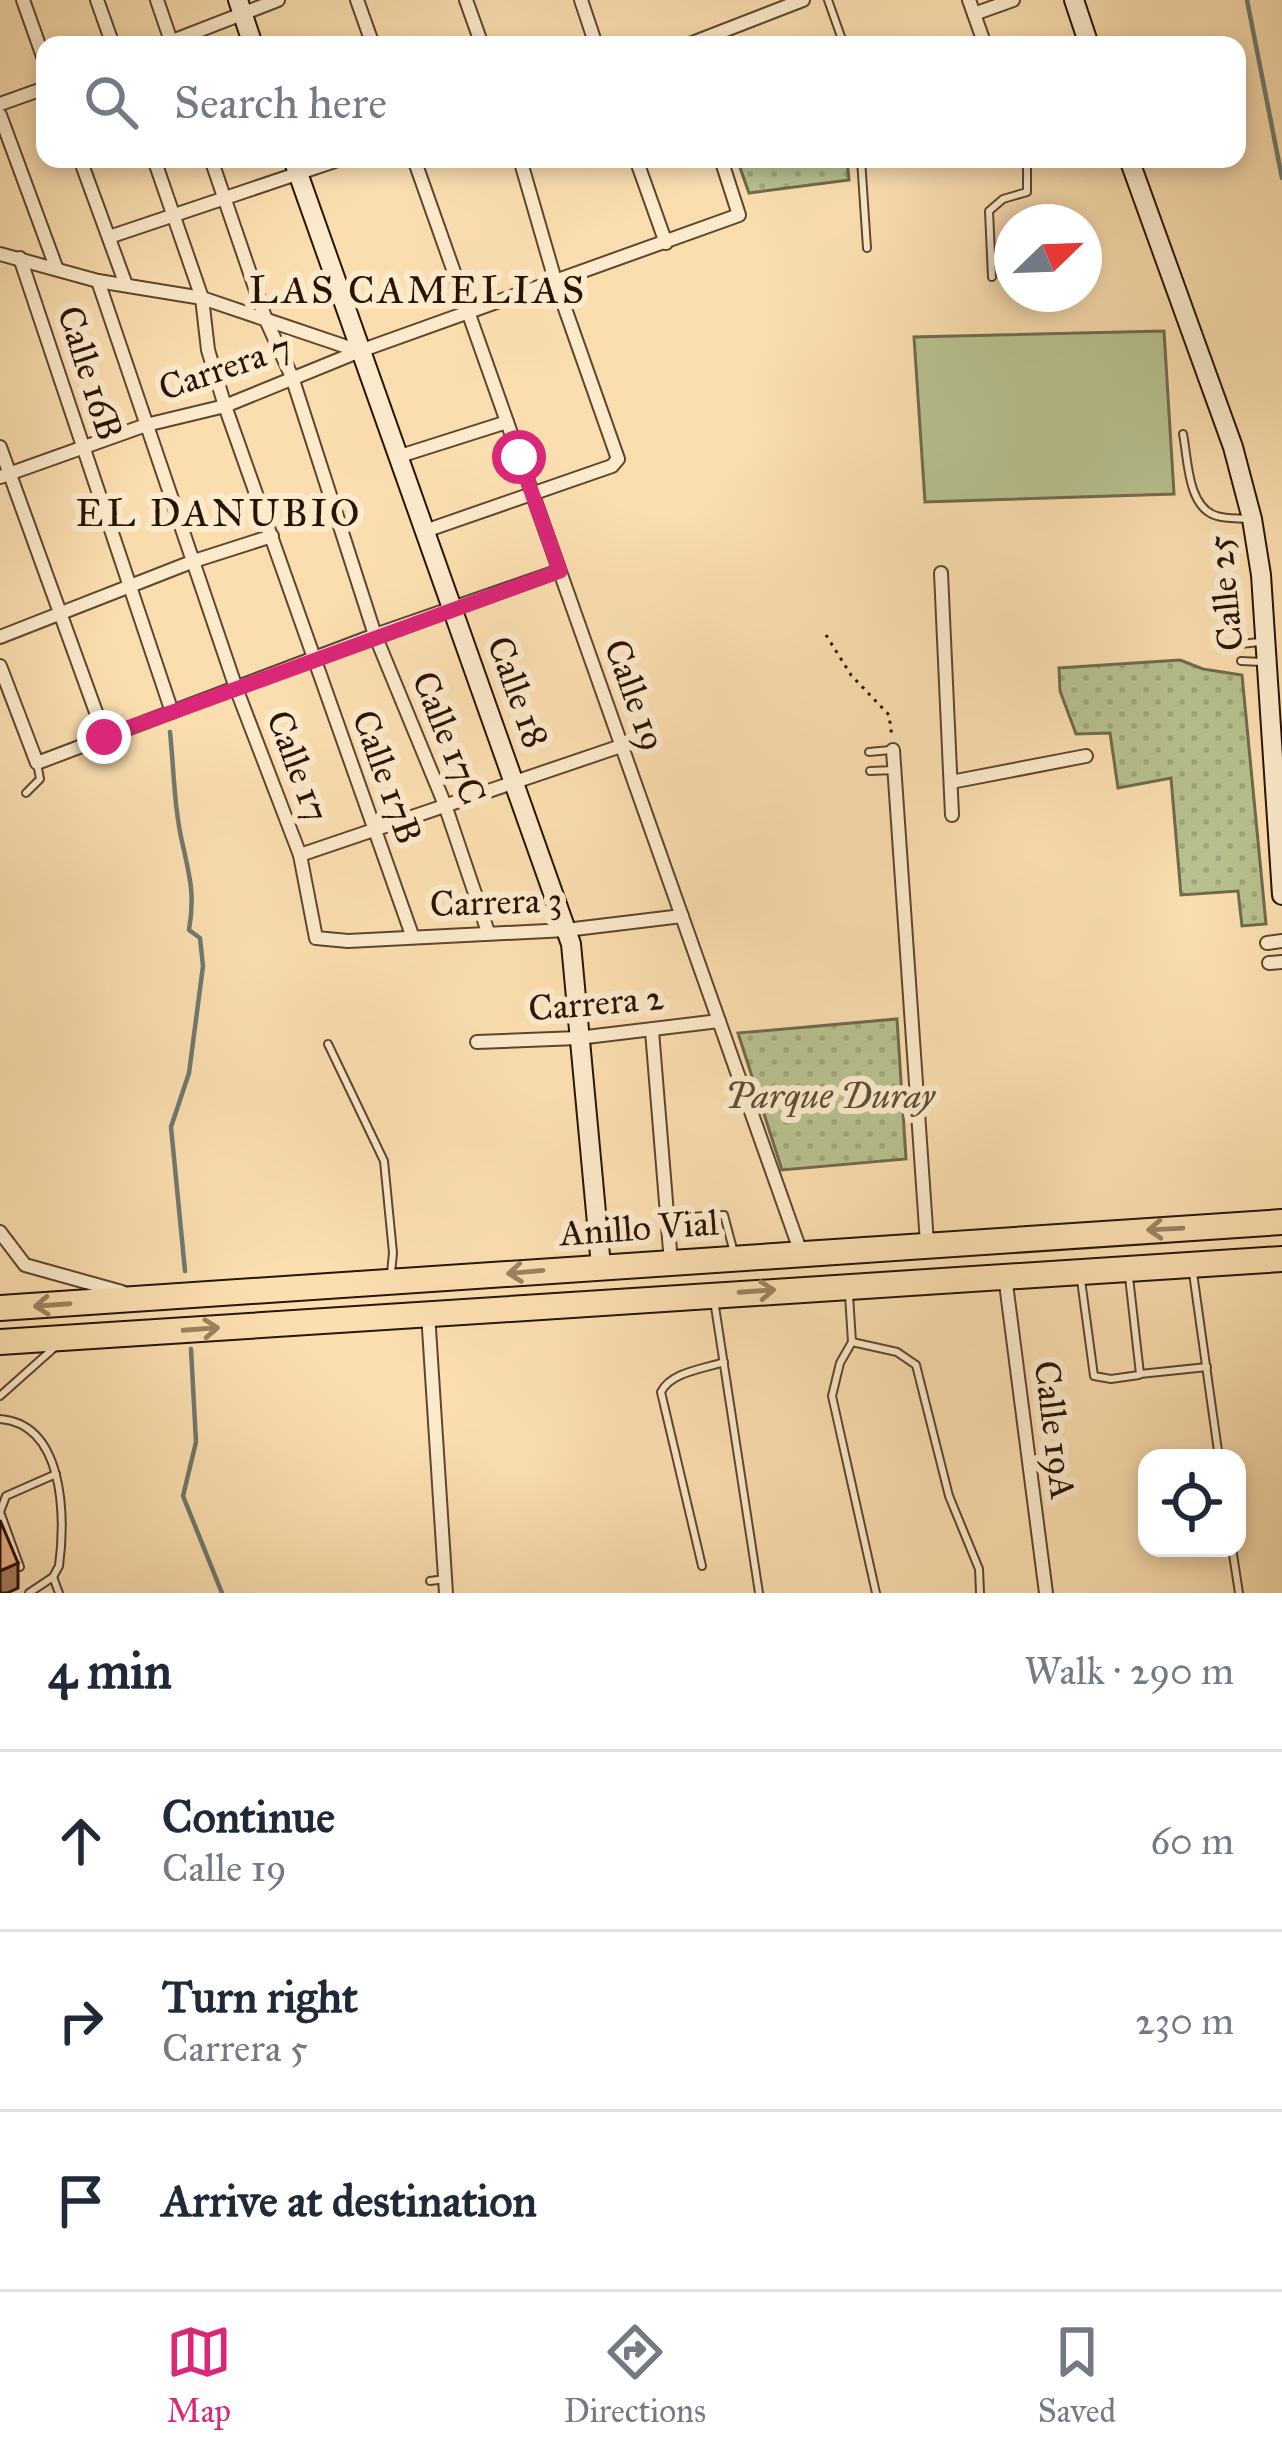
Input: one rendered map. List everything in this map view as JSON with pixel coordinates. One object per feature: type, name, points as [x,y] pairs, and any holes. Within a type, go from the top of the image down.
[{"type":"highway","name":"Anillo Vial","points":[[0,1308],[671,1264],[800,1250],[1282,1222]]},
{"type":"highway","name":"Anillo Vial","points":[[0,1342],[1282,1259]]},
{"type":"street","points":[[22,0],[36,38]]},
{"type":"street","points":[[97,0],[110,36]]},
{"type":"street","points":[[157,0],[166,36]]},
{"type":"street","points":[[184,36],[241,8],[278,0]]},
{"type":"street","points":[[358,0],[371,36]]},
{"type":"street","points":[[466,0],[479,36]]},
{"type":"street","points":[[580,0],[593,36]]},
{"type":"street","points":[[710,36],[803,0]]},
{"type":"street","points":[[982,36],[972,7],[1013,0]]},
{"type":"street","points":[[1074,0],[1086,36]]},
{"type":"street","points":[[0,104],[36,91]]},
{"type":"street","points":[[0,115],[56,267]]},
{"type":"street","points":[[83,168],[126,285]]},
{"type":"street","name":"Calle 17B","points":[[157,168],[202,298],[208,350],[224,406],[412,935]]},
{"type":"street","name":"Calle 17C","points":[[214,168],[266,320],[292,377],[375,635],[445,805],[488,932]]},
{"type":"street","points":[[109,237],[175,216],[288,168]]},
{"type":"street","name":"Calle 18","points":[[296,168],[571,944],[601,1266]]},
{"type":"street","name":"Calle 19","points":[[417,168],[800,1250]]},
{"type":"street","points":[[425,531],[613,466],[618,458],[555,280],[523,168]]},
{"type":"street","points":[[639,168],[666,243]]},
{"type":"street","name":"Carrera 7","points":[[5,475],[146,425],[224,406],[468,311],[739,215],[724,168]]},
{"type":"street","name":"Calle 25","points":[[1133,168],[1233,448],[1252,519],[1261,574],[1282,896]]},
{"type":"street","points":[[0,254],[98,281],[202,298],[361,351]]},
{"type":"street","name":"Calle 16B","points":[[20,258],[172,712]]},
{"type":"street","name":"Calle 17","points":[[98,281],[236,688],[300,855],[315,934]]},
{"type":"street","points":[[400,456],[507,422]]},
{"type":"street","points":[[0,447],[5,475],[104,737]]},
{"type":"street","points":[[0,637],[194,561],[272,536]]},
{"type":"street","points":[[0,666],[37,764],[375,635],[560,571]]},
{"type":"street","points":[[941,573],[952,815]]},
{"type":"street","points":[[300,855],[622,746]]},
{"type":"street","points":[[893,750],[899,938],[927,1243]]},
{"type":"street","points":[[951,782],[1086,756]]},
{"type":"street","name":"Carrera 3","points":[[315,934],[319,939],[348,941],[566,930],[682,916]]},
{"type":"street","name":"Carrera 2","points":[[477,1042],[578,1038],[719,1021]]},
{"type":"street","points":[[652,1030],[671,1264]]},
{"type":"street","points":[[0,1232],[25,1265],[140,1299]]},
{"type":"street","name":"Calle 19A","points":[[1004,1275],[1046,1593]]},
{"type":"street","points":[[428,1313],[440,1584]]},
{"type":"lane","points":[[828,0],[841,36]]},
{"type":"lane","points":[[862,168],[867,248]]},
{"type":"lane","points":[[992,277],[989,211],[1003,199],[1027,192],[1027,168]]},
{"type":"lane","points":[[1183,434],[1192,487],[1205,510],[1217,516],[1252,519]]},
{"type":"lane","points":[[1240,644],[1264,652]]},
{"type":"lane","points":[[1241,661],[1264,652]]},
{"type":"lane","points":[[868,752],[893,750]]},
{"type":"lane","points":[[26,793],[40,779],[37,764]]},
{"type":"lane","points":[[870,771],[895,770]]},
{"type":"lane","points":[[328,1044],[384,1161],[393,1253],[390,1282]]},
{"type":"lane","points":[[668,1219],[724,1215],[735,1258]]},
{"type":"lane","points":[[1192,1263],[1219,1449]]},
{"type":"lane","points":[[1128,1268],[1140,1374]]},
{"type":"lane","points":[[1080,1270],[1094,1376],[1111,1379],[1207,1367]]},
{"type":"lane","points":[[848,1285],[852,1342],[840,1363],[832,1396],[876,1593]]},
{"type":"lane","points":[[714,1294],[759,1593]]},
{"type":"lane","points":[[0,1396],[64,1338]]},
{"type":"lane","points":[[852,1342],[897,1352],[916,1365],[949,1496],[979,1569],[980,1593]]},
{"type":"lane","points":[[702,1566],[662,1392],[674,1378],[724,1362]]},
{"type":"lane","points":[[0,1419],[17,1421],[36,1433],[56,1474],[61,1554],[53,1577],[29,1593]]},
{"type":"lane","points":[[20,1567],[0,1512],[7,1496],[56,1474]]},
{"type":"lane","points":[[1233,1557],[1239,1593]]},
{"type":"lane","points":[[53,1577],[59,1593]]},
{"type":"path","points":[[826,635],[851,675],[889,716],[893,750]]},
{"type":"green space","points":[[740,168],[848,168],[849,180],[749,193]]},
{"type":"green space","points":[[1164,331],[1174,494],[925,502],[914,337]]},
{"type":"green space","points":[[1180,660],[1242,675],[1266,924],[1242,926],[1238,891],[1181,895],[1171,778],[1118,788],[1110,733],[1076,734],[1060,691],[1059,668]]},
{"type":"green space","name":"Parque Duray","points":[[897,1019],[906,1159],[782,1170],[738,1033]]},
{"type":"building","points":[[0,1520],[18,1563],[0,1571]]},
{"type":"waterway","points":[[1247,0],[1282,178]]},
{"type":"waterway","points":[[170,732],[178,818],[191,887],[189,930],[200,938],[203,966],[189,1073],[171,1127],[185,1271]]},
{"type":"waterway","points":[[191,1349],[196,1442],[183,1496],[222,1593]]},
{"type":"district","name":"LAS CAMELIAS","points":[[418,290]]},
{"type":"district","name":"EL DANUBIO","points":[[219,513]]},
{"type":"route","points":[[104,737],[560,571],[519,457]]}]
